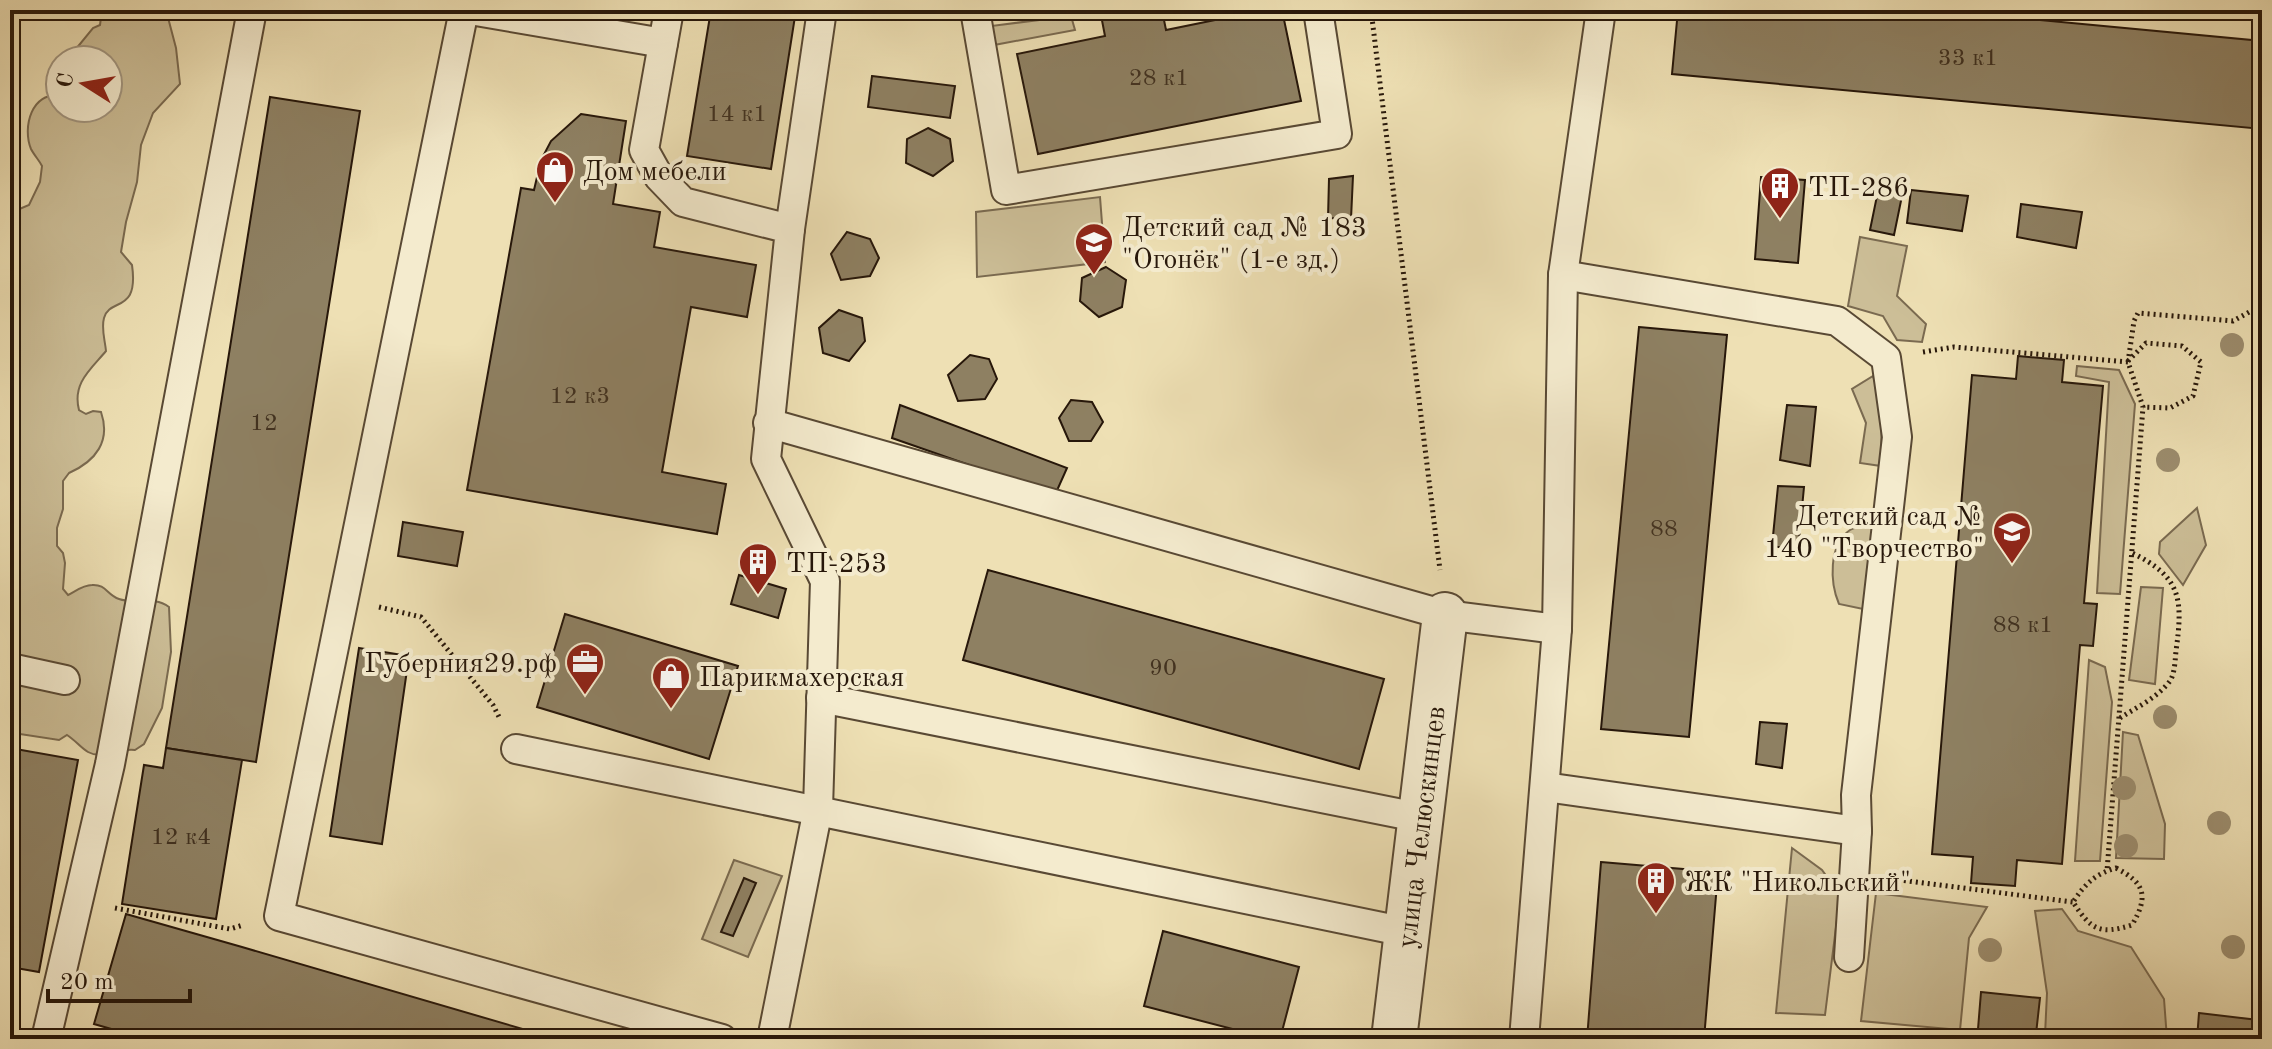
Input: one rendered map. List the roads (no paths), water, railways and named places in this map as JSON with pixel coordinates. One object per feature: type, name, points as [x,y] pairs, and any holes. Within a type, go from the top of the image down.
[{"type":"street","name":"улица Челюскинцев","points":[[1394,1039],[1445,615]]},
{"type":"lane","points":[[46,1039],[110,764],[252,10]]},
{"type":"lane","points":[[663,43],[467,10],[279,916],[722,1039]]},
{"type":"lane","points":[[669,10],[644,150],[659,177],[683,202],[790,229]]},
{"type":"lane","points":[[772,1039],[818,809],[825,581],[766,459],[790,229],[822,10]]},
{"type":"lane","points":[[975,10],[1006,190],[1337,134],[1318,10]]},
{"type":"lane","points":[[1524,1039],[1557,629],[1563,275],[1601,10]]},
{"type":"lane","points":[[1563,275],[1837,321],[1886,358],[1897,437],[1857,782],[1849,957]]},
{"type":"lane","points":[[768,423],[1445,615],[1557,629]]},
{"type":"lane","points":[[10,668],[65,680]]},
{"type":"lane","points":[[821,698],[1422,818]]},
{"type":"lane","points":[[516,749],[1406,932]]},
{"type":"lane","points":[[1545,787],[1857,831]]},
{"type":"place","name":"Дом мебели","points":[[555,204]]},
{"type":"place","name":"ТП-286","points":[[1780,220]]},
{"type":"place","name":"Детский сад № 183 \"Огонёк\" (1-е зд.)","points":[[1094,276]]},
{"type":"place","name":"Детский сад № 140 \"Творчество\"","points":[[2012,565]]},
{"type":"place","name":"ТП-253","points":[[758,596]]},
{"type":"place","name":"Губерния29.рф","points":[[585,696]]},
{"type":"place","name":"Парикмахерская","points":[[671,710]]},
{"type":"place","name":"ЖК \"Никольский\"","points":[[1656,915]]}]
